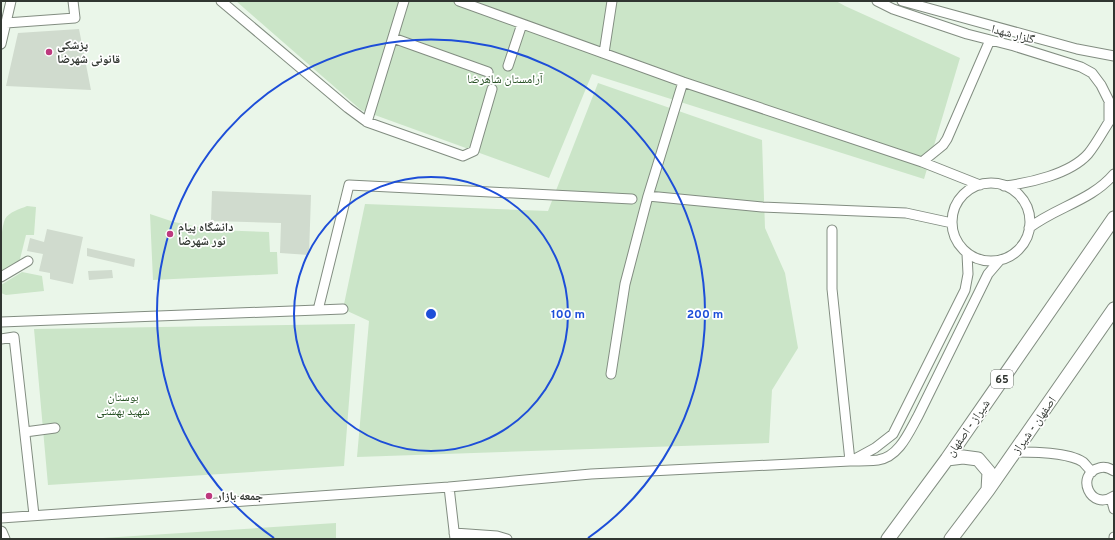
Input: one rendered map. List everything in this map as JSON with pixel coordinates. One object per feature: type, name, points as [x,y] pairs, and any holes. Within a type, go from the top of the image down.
[{"type":"highway","name":"شیراز - اصفهان","points":[[888,539],[947,459],[1114,218]]},
{"type":"highway","name":"اصفهان - شیراز","points":[[951,539],[988,490],[1114,309]]},
{"type":"highway","points":[[947,459],[963,457],[978,459],[990,472],[988,490]]},
{"type":"main road","points":[[1,532],[4,539]]},
{"type":"street","points":[[1,44],[11,1]]},
{"type":"street","points":[[6,23],[75,18],[73,1]]},
{"type":"street","points":[[221,1],[348,108],[367,122],[463,156],[474,151],[492,89]]},
{"type":"street","points":[[367,122],[404,1]]},
{"type":"street","points":[[459,1],[683,82],[922,162],[980,185]]},
{"type":"street","points":[[604,53],[612,1]]},
{"type":"street","name":"گلزار شهدا","points":[[878,1],[893,9],[967,34],[1014,46],[1081,67],[1092,73],[1101,85],[1109,101],[1112,118]]},
{"type":"street","name":"گلزار شهدا","points":[[902,1],[1077,49],[1114,56]]},
{"type":"street","points":[[508,66],[522,24]]},
{"type":"street","points":[[392,38],[488,72]]},
{"type":"street","points":[[922,162],[937,150],[947,139],[990,40]]},
{"type":"street","points":[[611,374],[625,284],[648,196],[683,82]]},
{"type":"street","points":[[1004,186],[1037,180],[1056,174],[1074,164],[1087,155],[1112,118]]},
{"type":"street","points":[[1029,228],[1039,220],[1089,196],[1105,184],[1114,174]]},
{"type":"street","points":[[988,183],[1004,186],[1017,193],[1026,205],[1030,220],[1028,235],[1020,248],[1007,258],[984,261],[967,254],[959,245],[955,238],[952,216],[958,202],[967,191],[988,183]]},
{"type":"street","points":[[318,310],[348,185],[632,199]]},
{"type":"street","points":[[648,196],[762,207],[906,213],[952,223]]},
{"type":"street","points":[[832,230],[832,289],[850,461]]},
{"type":"street","points":[[850,461],[874,448],[893,434],[965,290],[968,274],[967,254]]},
{"type":"street","points":[[1,518],[449,487],[591,474],[880,460],[888,457],[906,438],[988,274],[1000,260]]},
{"type":"street","points":[[1,277],[28,261]]},
{"type":"street","points":[[1,322],[343,309]]},
{"type":"street","points":[[1,339],[14,337],[34,515]]},
{"type":"street","points":[[25,432],[55,428]]},
{"type":"street","points":[[1014,452],[1036,452],[1066,456],[1083,462],[1092,472]]},
{"type":"street","points":[[1114,471],[1102,467],[1092,472],[1088,476],[1087,486],[1091,495],[1100,500],[1112,497],[1114,509]]},
{"type":"street","points":[[449,487],[454,536],[497,536],[507,539]]},
{"type":"green space","name":"آرامستان شاهرضا","points":[[236,1],[836,1],[960,58],[924,179],[592,74],[549,178],[361,110]]},
{"type":"green space","points":[[598,83],[762,140],[765,228],[785,273],[798,348],[772,390],[769,443],[357,457],[369,321],[343,309],[365,204],[548,211]]},
{"type":"green space","points":[[27,206],[36,207],[34,235],[26,235],[19,263],[1,271],[3,224],[5,219],[12,213]]},
{"type":"green space","points":[[150,214],[174,222],[213,230],[269,232],[270,252],[277,252],[278,274],[153,280]]},
{"type":"green space","points":[[22,272],[42,276],[44,291],[6,295],[1,293],[1,285]]},
{"type":"green space","name":"بوستان شهید بهشتی","points":[[355,324],[344,466],[48,485],[34,329]]},
{"type":"green space","points":[[336,523],[336,539],[87,539]]},
{"type":"building","name":"پزشکی قانونی شهرضا","points":[[79,29],[91,90],[6,86],[18,33]]},
{"type":"building","points":[[212,191],[311,195],[309,255],[280,253],[281,223],[211,221]]},
{"type":"building","points":[[47,229],[83,237],[73,284],[50,279],[50,273],[39,271],[43,254],[27,251],[30,238],[44,242]]},
{"type":"building","points":[[87,248],[135,259],[134,267],[87,256]]},
{"type":"building","points":[[112,270],[113,278],[89,280],[88,271]]},
{"type":"place","name":"پزشکی قانونی شهرضا","points":[[49,52]]},
{"type":"place","name":"دانشگاه پیام نور شهرضا","points":[[170,234]]},
{"type":"place","name":"جمعه بازار","points":[[209,496]]}]
